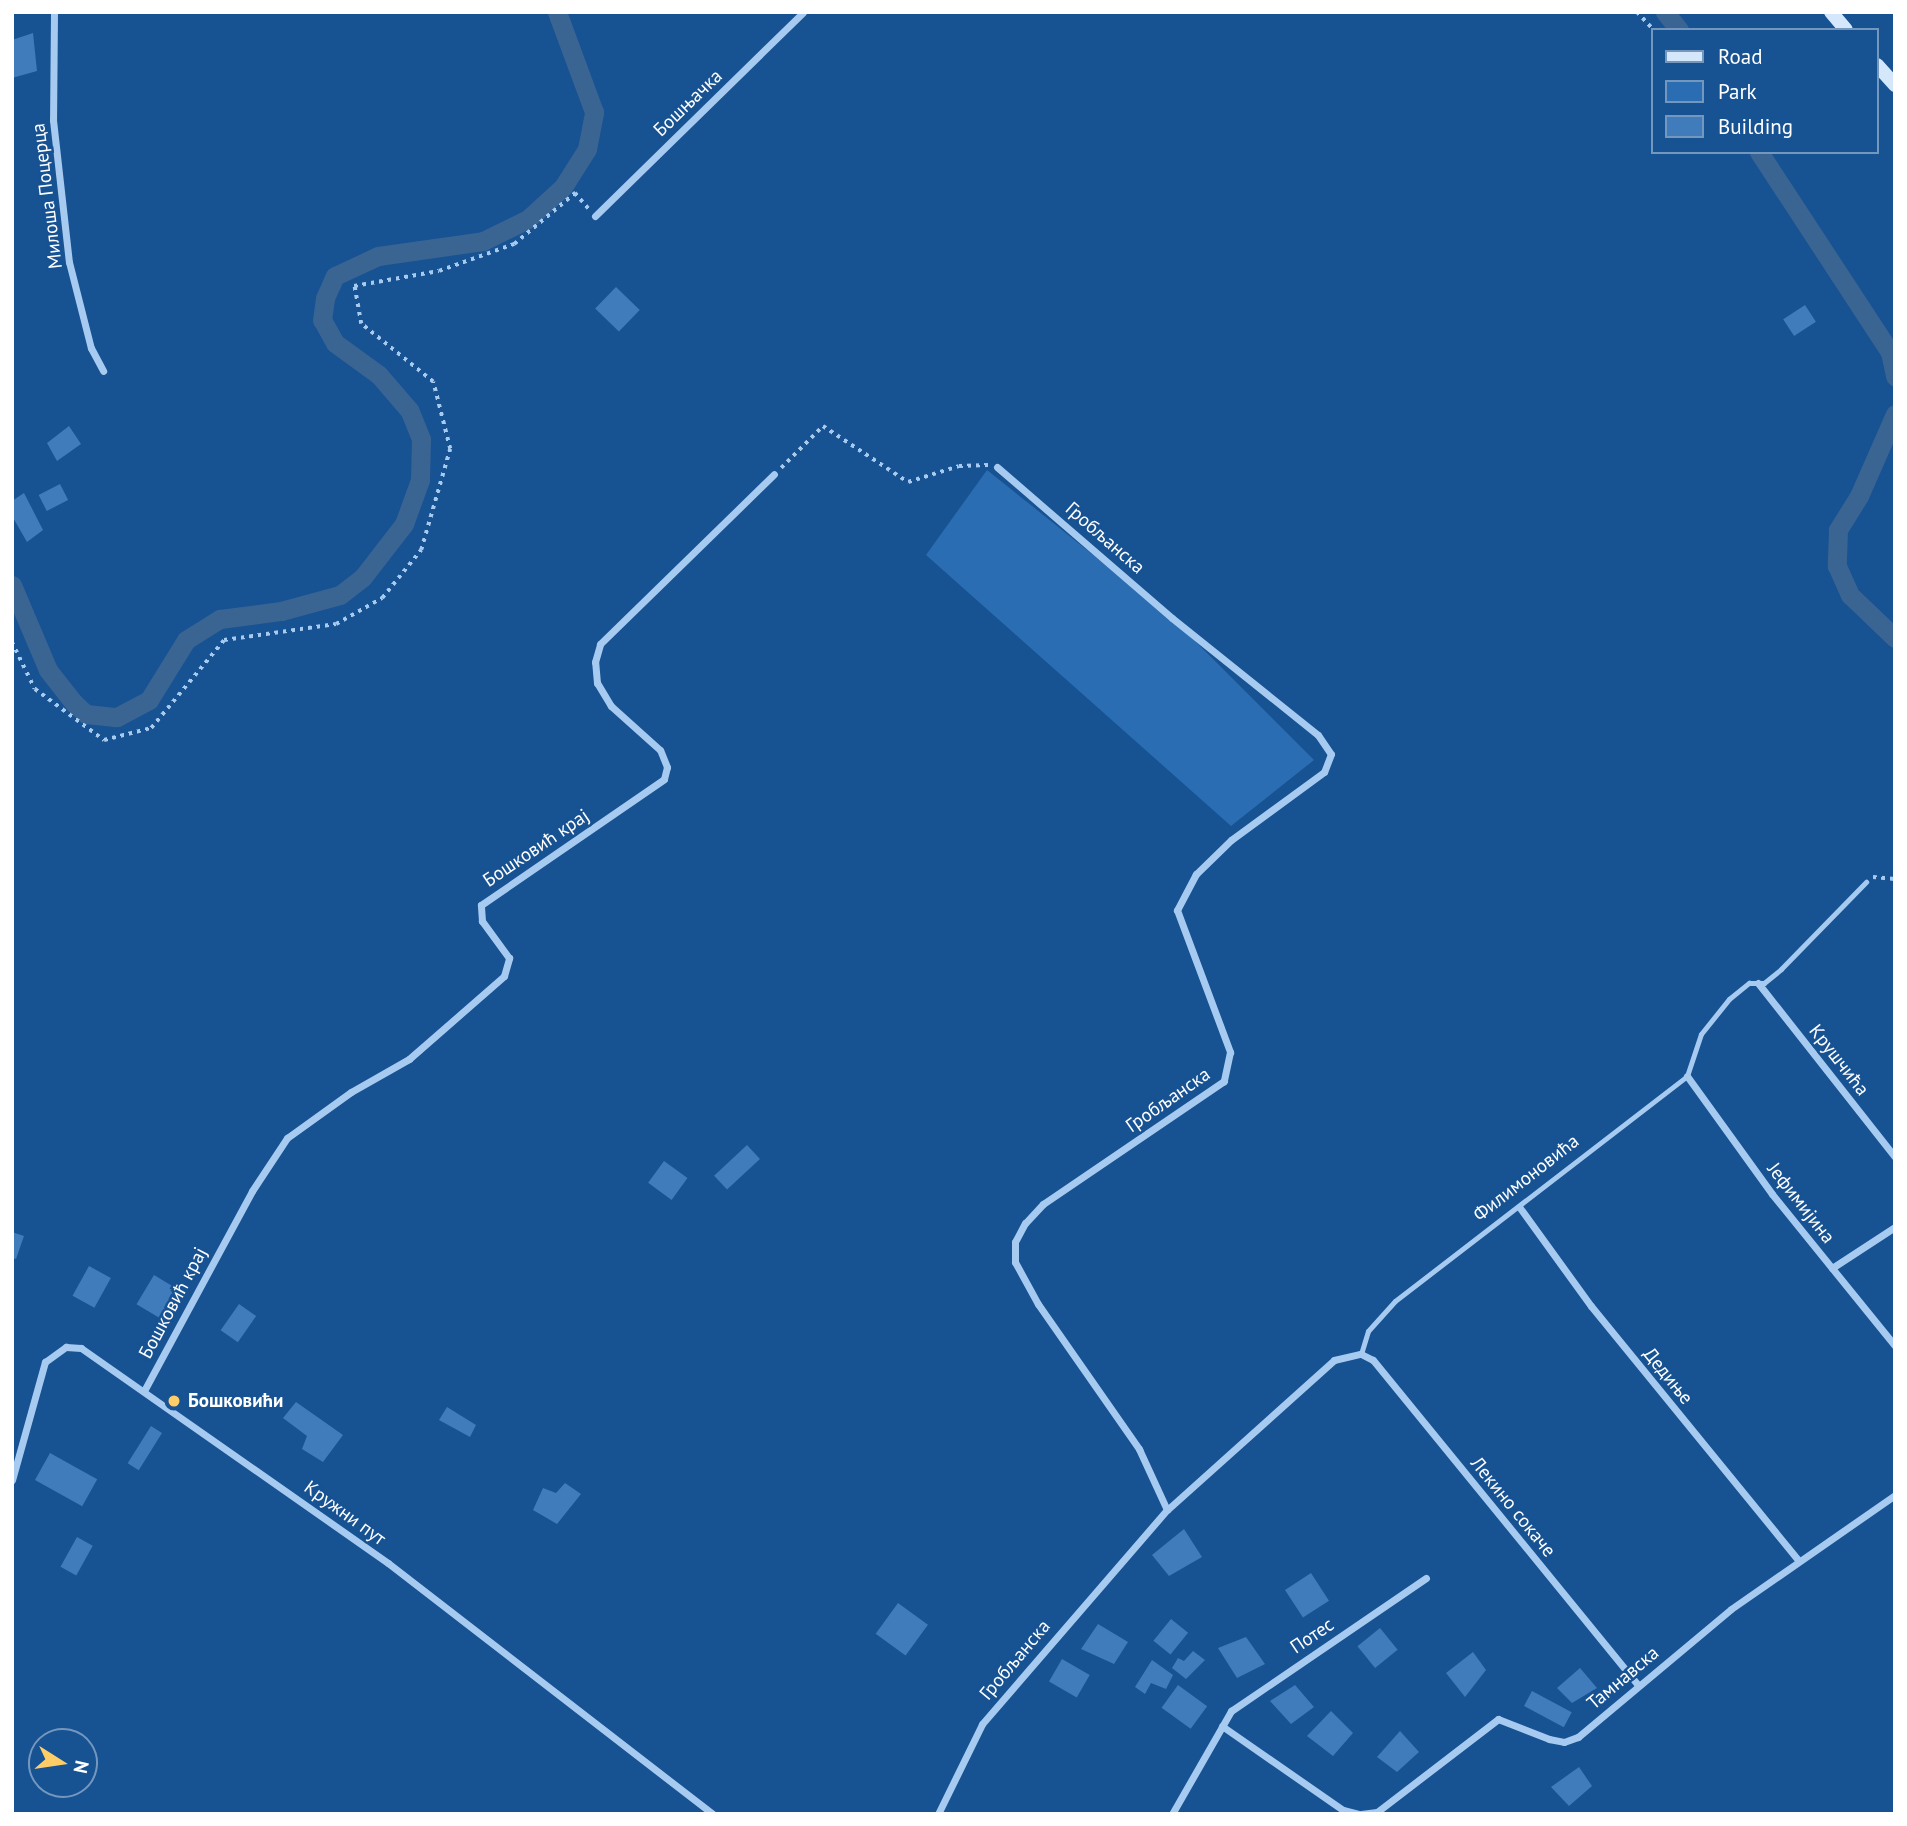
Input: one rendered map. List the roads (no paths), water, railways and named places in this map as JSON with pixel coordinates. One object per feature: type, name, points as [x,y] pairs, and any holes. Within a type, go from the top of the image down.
[{"type":"main road","points":[[1831,12],[1844,28]]},
{"type":"main road","points":[[1879,67],[1895,85]]},
{"type":"street","name":"Милоша Поцерца","points":[[54,12],[53,120],[69,262],[91,348],[103,371]]},
{"type":"street","name":"Бошњачка","points":[[595,216],[803,12]]},
{"type":"street","name":"Гробљанска","points":[[938,1814],[982,1724],[1167,1510],[1139,1449],[1038,1304],[1015,1262],[1015,1242],[1025,1223],[1043,1204],[1224,1080],[1230,1052],[1177,910],[1196,874],[1231,840],[1324,772],[1331,754],[1318,735],[1172,618],[997,467]]},
{"type":"street","name":"Бошковић крај","points":[[145,1389],[252,1191],[286,1138],[351,1092],[408,1059],[504,976],[509,958],[482,921],[481,905],[664,779],[667,767],[660,750],[611,706],[597,683],[595,662],[600,644],[774,474]]},
{"type":"street","name":"Крушчића","points":[[1758,983],[1895,1157]]},
{"type":"street","name":"Јефимијина","points":[[1687,1076],[1832,1268],[1895,1346]]},
{"type":"street","name":"Дедиње","points":[[1520,1208],[1591,1306],[1798,1560]]},
{"type":"street","points":[[1832,1268],[1895,1227]]},
{"type":"street","name":"Кружни пут","points":[[12,1480],[41,1370],[54,1353],[66,1347],[81,1348],[145,1389],[388,1563],[713,1814]]},
{"type":"street","points":[[1167,1510],[1335,1360],[1361,1354]]},
{"type":"street","name":"Лекино сокаче","points":[[1361,1354],[1373,1360],[1638,1685]]},
{"type":"street","name":"Тамнавска","points":[[1222,1726],[1343,1810],[1360,1814],[1378,1813],[1486,1724],[1507,1721],[1564,1742],[1578,1737],[1638,1685],[1798,1560],[1895,1495]]},
{"type":"street","name":"Потес","points":[[1222,1726],[1245,1700],[1426,1578]]},
{"type":"street","points":[[1172,1814],[1222,1726]]},
{"type":"lane","name":"Филимоновића","points":[[1361,1354],[1368,1331],[1395,1301],[1520,1208],[1687,1076],[1709,1022],[1741,988],[1770,979],[1811,942],[1866,882]]},
{"type":"waterway","points":[[12,585],[48,670],[74,703],[86,714],[117,717],[149,700],[186,640],[220,619],[281,611],[340,595],[363,577],[404,524],[420,480],[421,439],[409,410],[379,375],[335,343],[322,320],[325,298],[335,276],[378,256],[483,241],[528,219],[563,187],[587,149],[594,112],[557,12]]},
{"type":"waterway","points":[[1665,12],[1677,28]]},
{"type":"waterway","points":[[1760,154],[1890,352],[1895,376]]},
{"type":"waterway","points":[[1895,414],[1859,496],[1838,530],[1837,566],[1850,595],[1895,638]]},
{"type":"place","name":"Бошковићи","points":[[174,1401]]}]
